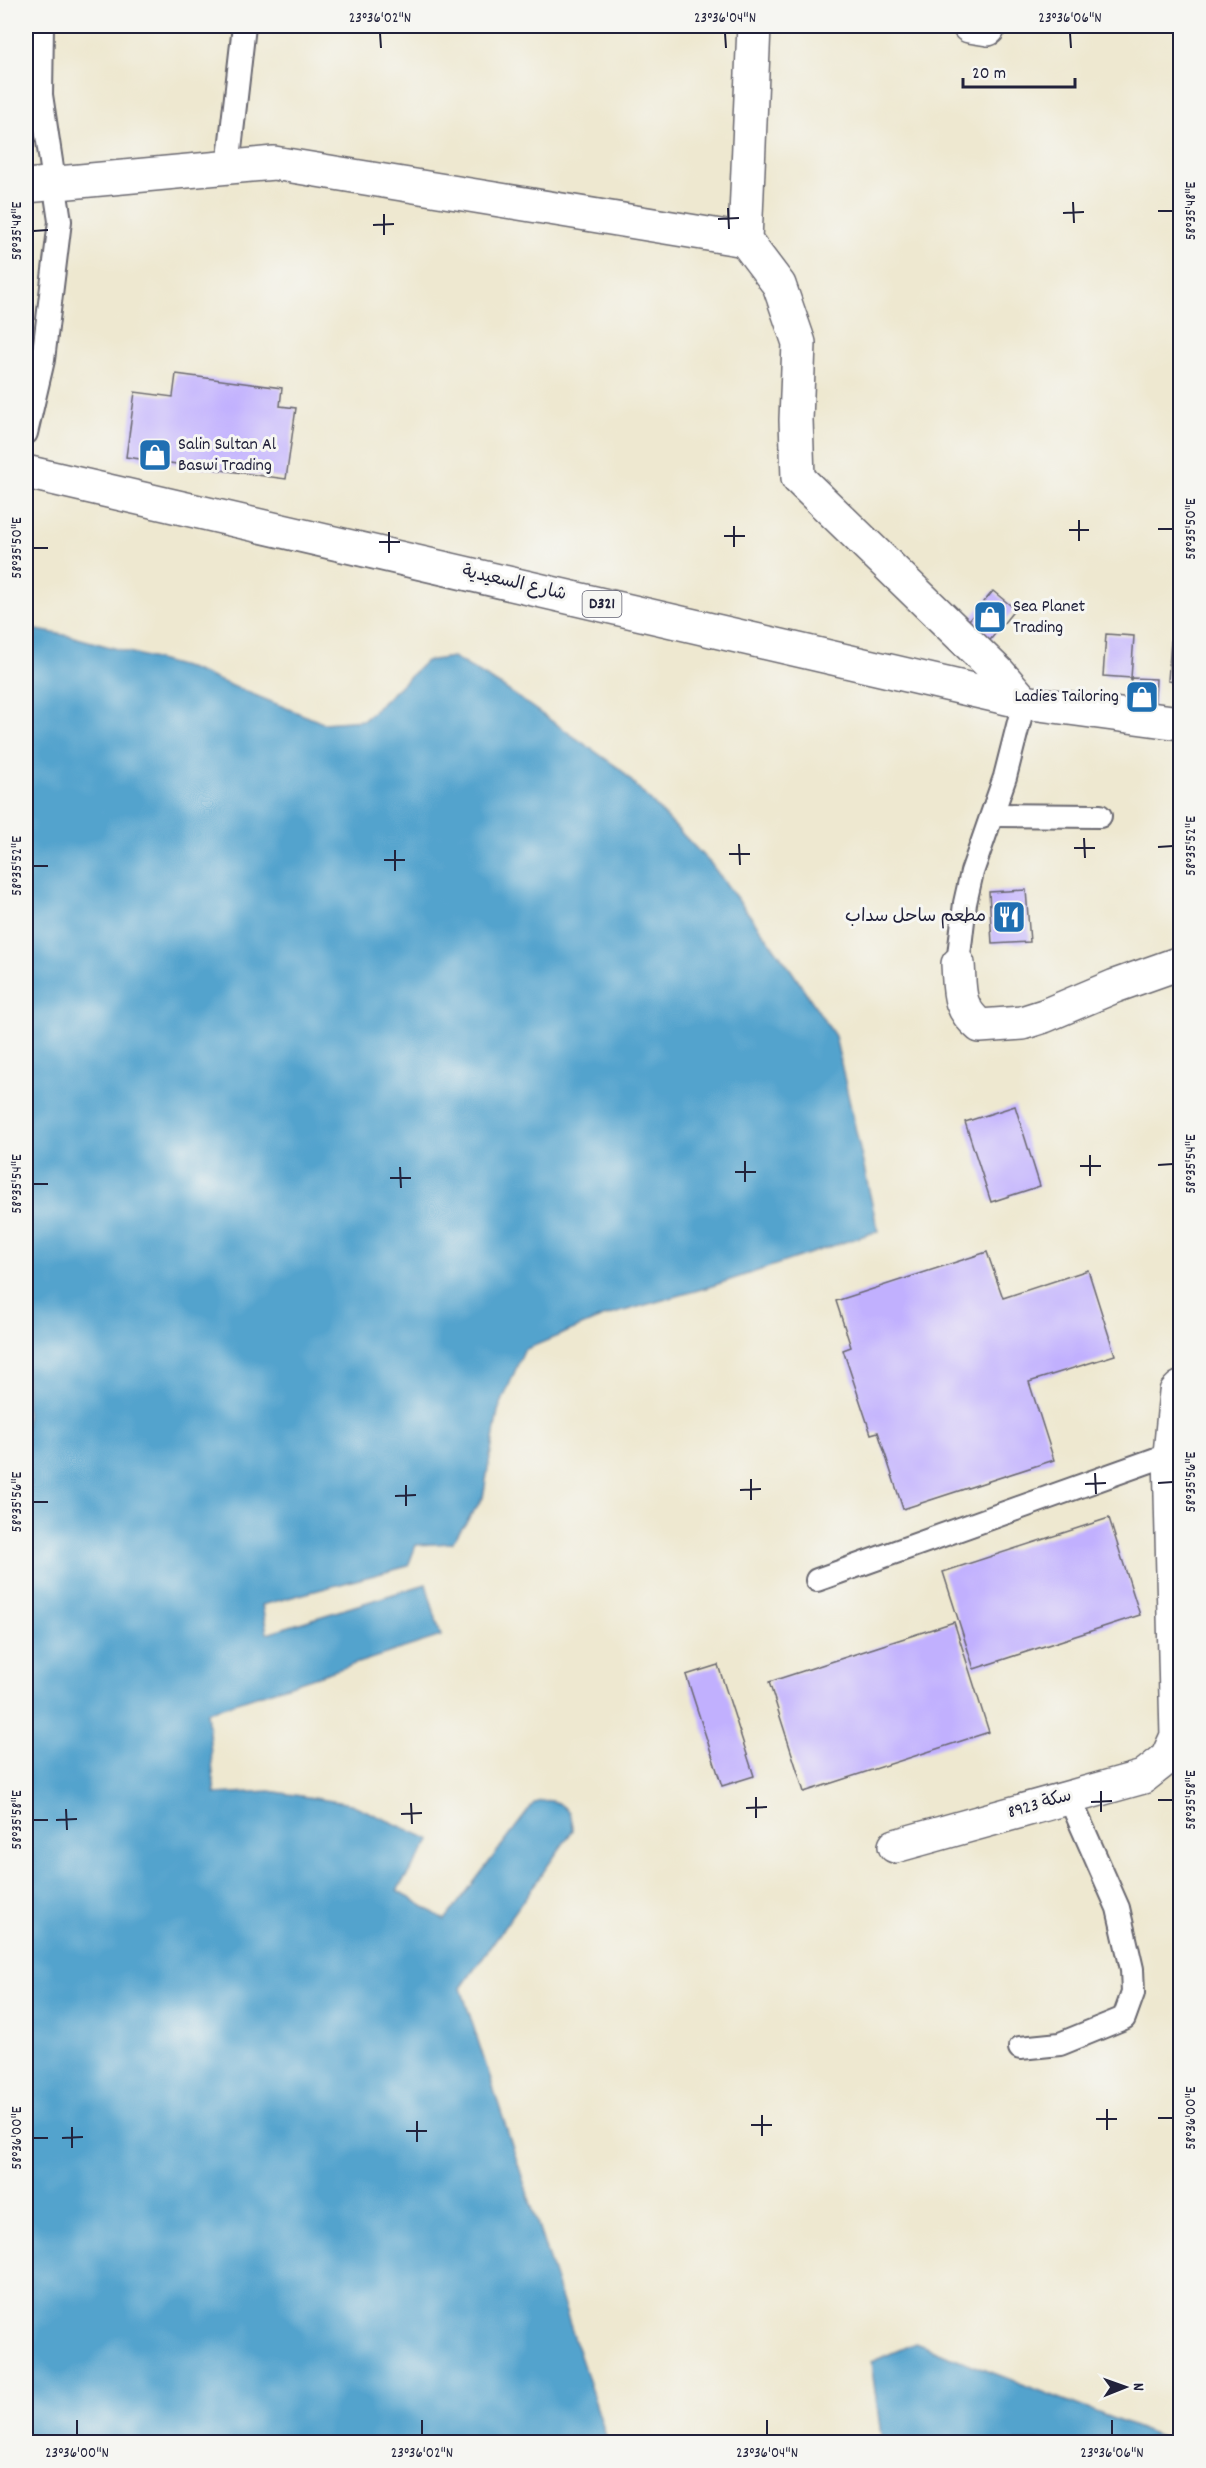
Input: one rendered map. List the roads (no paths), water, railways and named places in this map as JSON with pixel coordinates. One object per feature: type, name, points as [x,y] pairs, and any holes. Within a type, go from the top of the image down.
[{"type":"street","points":[[754,26],[745,240],[779,285],[799,343],[796,420],[798,478],[999,673],[1024,702]]},
{"type":"street","points":[[40,184],[274,163],[745,240]]},
{"type":"street","name":"شارع السعيدية","points":[[26,472],[1024,702],[1180,723]]},
{"type":"street","points":[[958,964],[960,999],[967,1015],[980,1026],[1022,1023],[1180,963]]},
{"type":"street","name":"سكة 8923","points":[[895,1846],[1143,1777],[1167,1758],[1177,1736],[1170,1454],[1176,1392],[1180,1388]]},
{"type":"lane","points":[[26,433],[43,360],[60,221],[40,184],[42,26]]},
{"type":"lane","points":[[228,167],[244,26]]},
{"type":"lane","points":[[958,964],[965,903],[982,843],[993,815],[1024,702]]},
{"type":"lane","points":[[993,815],[1100,816]]},
{"type":"lane","points":[[817,1580],[1170,1454]]},
{"type":"lane","points":[[1020,2048],[1060,2044],[1124,2018],[1133,1994],[1132,1969],[1118,1908],[1069,1797]]},
{"type":"water","points":[[26,628],[70,636],[191,669],[323,723],[364,720],[426,661],[453,657],[503,687],[620,769],[711,864],[791,970],[835,1036],[878,1231],[709,1287],[603,1317],[524,1350],[498,1411],[483,1498],[452,1543],[416,1545],[408,1566],[262,1605],[267,1633],[426,1584],[441,1636],[207,1712],[215,1794],[270,1791],[351,1804],[431,1840],[397,1890],[445,1920],[534,1803],[556,1802],[570,1815],[573,1830],[461,1988],[608,2442],[26,2442]]},
{"type":"water","points":[[915,2343],[1174,2442],[882,2442],[871,2362]]},
{"type":"place","name":"Salin Sultan Al Baswi Trading","points":[[155,455]]},
{"type":"place","name":"Sea Planet Trading","points":[[990,617]]},
{"type":"place","name":"Ladies Tailoring","points":[[1142,697]]},
{"type":"place","name":"مطعم ساحل سداب","points":[[1009,917]]}]
